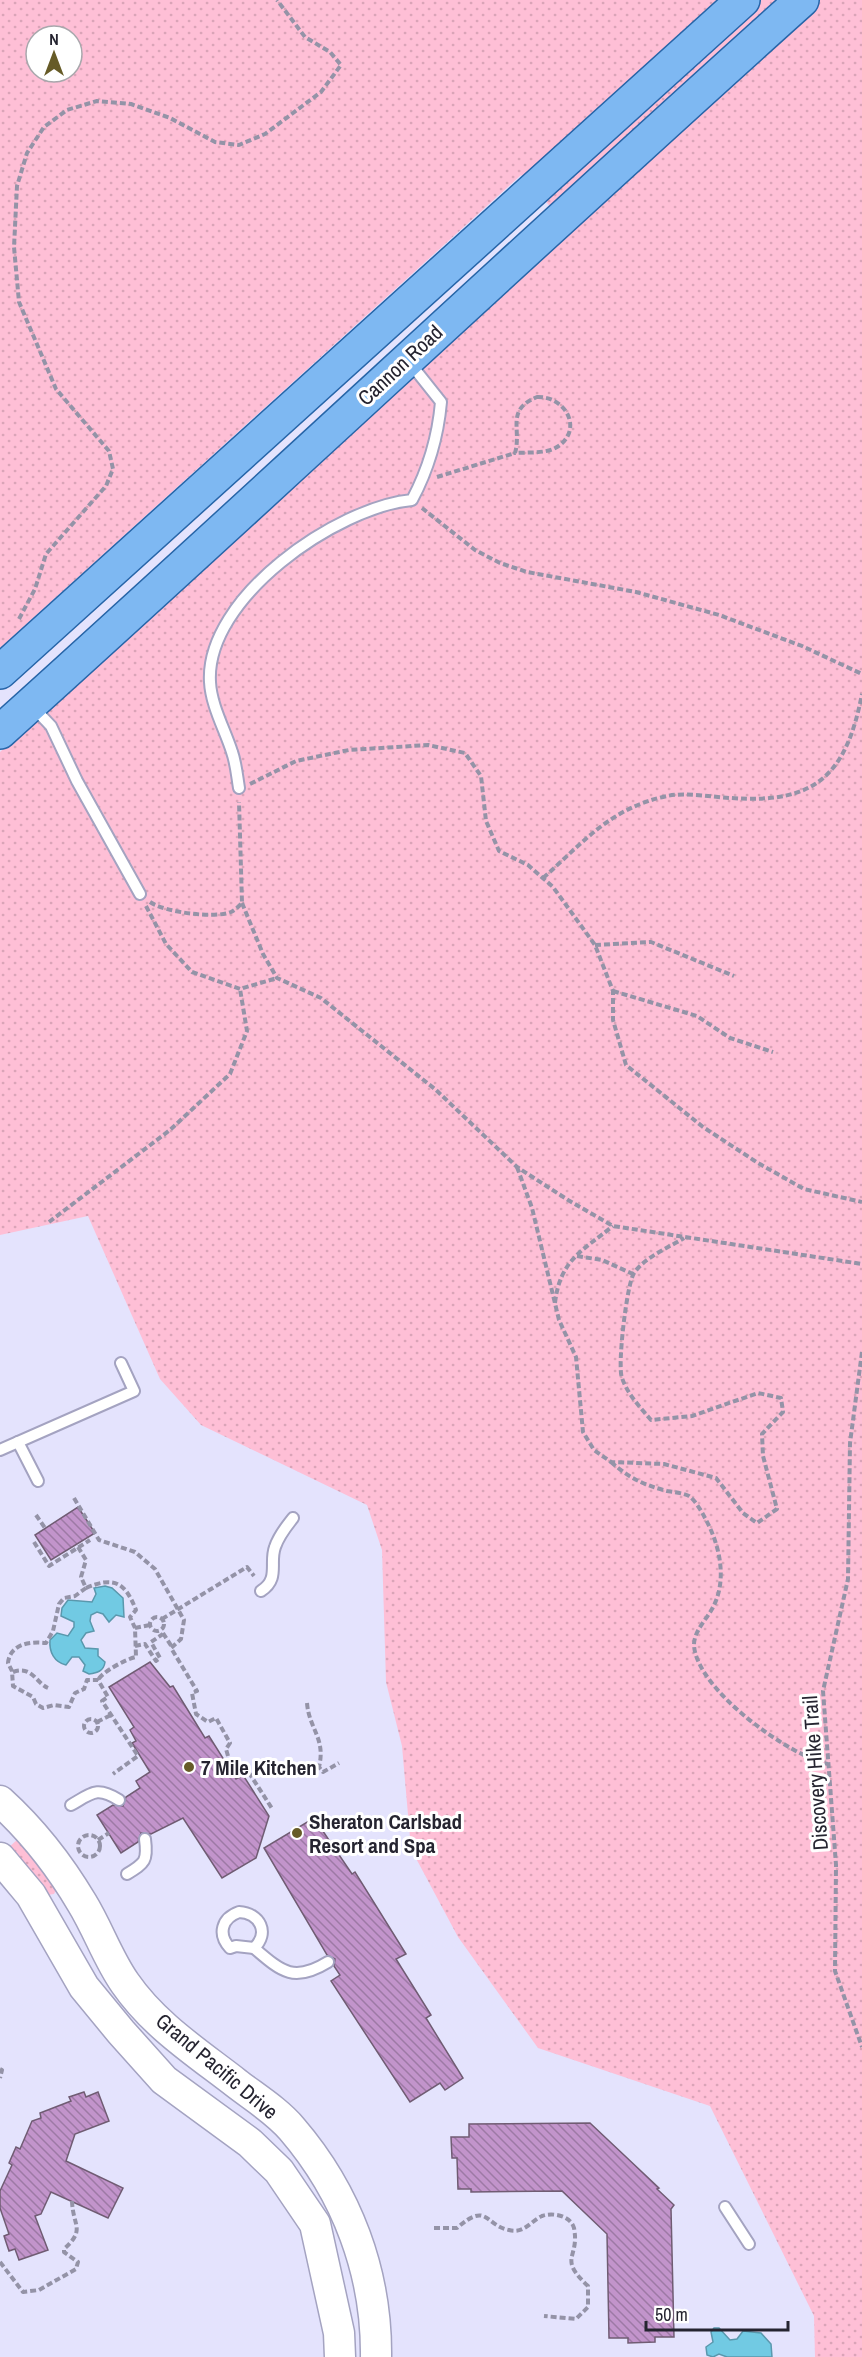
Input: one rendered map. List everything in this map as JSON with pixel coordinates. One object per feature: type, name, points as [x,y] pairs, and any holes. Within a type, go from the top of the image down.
[{"type":"main road","name":"Cannon Road","points":[[0,672],[743,0]]},
{"type":"main road","name":"Cannon Road","points":[[0,732],[558,218],[802,0]]},
{"type":"street","name":"Grand Pacific Drive","points":[[4,1811],[32,1832],[82,1902],[125,1983],[170,2034],[291,2127],[330,2182],[354,2227],[371,2285],[377,2325],[376,2357]]},
{"type":"street","name":"Grand Pacific Drive","points":[[0,1858],[31,1895],[84,1987],[121,2032],[164,2079],[250,2143],[279,2171],[309,2214],[315,2224],[325,2268],[339,2333],[340,2357]]},
{"type":"lane","points":[[239,788],[233,754],[210,683],[212,658],[224,624],[265,576],[296,548],[390,502],[412,500],[422,482],[438,430],[441,402],[421,374],[406,360]]},
{"type":"lane","points":[[31,704],[51,726],[112,848],[140,894]]},
{"type":"lane","points":[[0,1450],[134,1391],[121,1363]]},
{"type":"lane","points":[[18,1442],[38,1481]]},
{"type":"lane","points":[[261,1591],[267,1587],[274,1576],[273,1549],[293,1518]]},
{"type":"lane","points":[[71,1805],[92,1792],[105,1791],[119,1800]]},
{"type":"lane","points":[[127,1874],[142,1864],[147,1855],[145,1839]]},
{"type":"lane","points":[[254,1948],[286,1973],[307,1973],[328,1962]]},
{"type":"lane","points":[[725,2207],[748,2244]]},
{"type":"path","points":[[15,625],[35,589],[46,554],[106,486],[114,469],[109,451],[56,389],[19,302],[14,247],[17,186],[27,153],[44,127],[67,110],[97,101],[131,104],[170,118],[215,141],[239,145],[265,134],[321,92],[341,65],[330,52],[305,37],[278,0]]},
{"type":"path","points":[[422,482],[515,453],[550,450],[565,440],[570,422],[562,405],[546,397],[537,397],[522,405],[515,421],[515,453]]},
{"type":"path","points":[[412,500],[475,550],[500,563],[527,572],[636,592],[719,615],[802,646],[862,674]]},
{"type":"path","points":[[543,878],[617,813],[668,796],[768,800],[798,794],[828,775],[846,746],[862,694]]},
{"type":"path","points":[[862,1202],[804,1189],[703,1127],[626,1065],[613,1020],[613,991],[595,945],[553,886],[528,865],[499,851],[486,821],[481,776],[465,753],[429,745],[349,750],[296,761],[257,782],[239,788],[242,903],[263,954],[277,978],[321,998],[436,1090],[517,1167],[613,1226],[862,1264]]},
{"type":"path","points":[[140,894],[160,909],[200,913],[230,912],[242,903]]},
{"type":"path","points":[[140,894],[166,944],[192,972],[240,989],[277,978]]},
{"type":"path","points":[[595,945],[651,942],[734,976]]},
{"type":"path","points":[[49,1222],[170,1130],[230,1074],[248,1031],[240,989]]},
{"type":"path","points":[[613,991],[697,1016],[730,1038],[773,1052]]},
{"type":"path","points":[[517,1167],[532,1208],[555,1306],[576,1357],[583,1432],[594,1450],[628,1477],[644,1485],[690,1496],[717,1540],[722,1585],[713,1608],[698,1630],[694,1645],[713,1688],[791,1751],[813,1761],[828,1764]]},
{"type":"path","points":[[555,1306],[557,1282],[564,1267],[613,1226]]},
{"type":"path","points":[[611,1462],[664,1464],[716,1478],[744,1513],[757,1523],[777,1509],[763,1456],[762,1434],[783,1412],[781,1398],[758,1393],[692,1416],[651,1420],[632,1398],[621,1376],[622,1336],[633,1274],[649,1259],[684,1238]]},
{"type":"path","points":[[577,1256],[602,1260],[633,1274]]},
{"type":"path","name":"Discovery Hike Trail","points":[[862,1352],[850,1443],[848,1578],[822,1691],[836,1865],[835,1971],[862,2047]]},
{"type":"path","points":[[74,1498],[99,1540],[125,1547],[146,1559],[179,1609],[184,1630],[181,1639],[172,1647]]},
{"type":"path","points":[[36,1515],[45,1528]]},
{"type":"path","points":[[34,1542],[49,1566],[90,1540]]},
{"type":"path","points":[[78,1547],[86,1560],[81,1577],[86,1588]]},
{"type":"path","points":[[135,1628],[150,1625],[154,1618],[162,1619],[248,1567],[254,1576]]},
{"type":"path","points":[[104,1581],[119,1585],[126,1590],[136,1610],[130,1617],[135,1628],[136,1657],[127,1659],[111,1671],[102,1674],[98,1680],[87,1680],[84,1689],[75,1693],[69,1707],[54,1705],[43,1708],[36,1704],[33,1696],[13,1686],[13,1672],[8,1663],[11,1653],[26,1643],[46,1643],[53,1630],[59,1604],[64,1599],[104,1581]]},
{"type":"path","points":[[160,1630],[163,1626],[162,1619]]},
{"type":"path","points":[[150,1625],[154,1630],[160,1630]]},
{"type":"path","points":[[160,1630],[197,1690],[192,1693],[196,1714],[208,1722],[216,1718],[230,1743],[226,1749],[230,1764],[244,1765],[273,1810]]},
{"type":"path","points":[[135,1646],[145,1644],[156,1661],[160,1658],[151,1642],[163,1634]]},
{"type":"path","points":[[13,1672],[24,1670],[29,1672],[48,1688]]},
{"type":"path","points":[[98,1680],[108,1698],[102,1701],[138,1756],[113,1774]]},
{"type":"path","points":[[307,1702],[308,1712],[323,1750],[319,1767],[322,1772],[339,1763]]},
{"type":"path","points":[[98,1722],[93,1719],[86,1721],[84,1730],[88,1733],[95,1733],[98,1722],[111,1715]]},
{"type":"path","points":[[98,1840],[109,1833]]},
{"type":"path","points":[[85,1836],[92,1836],[98,1840],[100,1850],[95,1856],[89,1857],[80,1852],[79,1842],[85,1836]]},
{"type":"path","points":[[0,2069],[2,2070],[0,2078]]},
{"type":"path","points":[[0,2262],[23,2292],[39,2290],[76,2269],[78,2262],[64,2252],[64,2249],[77,2237],[78,2232],[72,2201]]},
{"type":"path","points":[[434,2228],[456,2228],[467,2218],[476,2216],[485,2216],[507,2230],[516,2231],[525,2229],[541,2217],[551,2215],[568,2219],[573,2224],[575,2242],[569,2260],[573,2271],[588,2286],[588,2307],[576,2319],[544,2316]]},
{"type":"shaded area","points":[[0,0],[862,0],[862,2357],[815,2357],[814,2316],[710,2106],[538,2048],[458,1937],[411,1849],[402,1746],[386,1682],[382,1550],[367,1505],[201,1425],[160,1379],[88,1216],[0,1235],[0,752],[572,230],[521,175],[0,648]]},
{"type":"shaded area","points":[[17,1840],[43,1868],[56,1890],[54,1894],[47,1895],[9,1847]]},
{"type":"water","points":[[105,1586],[112,1588],[123,1598],[124,1617],[116,1615],[109,1622],[103,1614],[97,1612],[91,1615],[90,1621],[94,1631],[86,1633],[81,1640],[85,1648],[98,1649],[98,1656],[105,1662],[100,1671],[89,1674],[83,1671],[85,1665],[79,1657],[72,1657],[66,1665],[58,1662],[51,1652],[50,1640],[57,1633],[68,1636],[74,1627],[74,1622],[61,1616],[62,1608],[68,1600],[92,1602],[96,1594],[94,1588]]},
{"type":"water","points":[[714,2328],[719,2328],[730,2340],[737,2339],[743,2331],[761,2333],[771,2344],[772,2357],[727,2357],[719,2354],[713,2357],[707,2355],[706,2347],[713,2342],[711,2332]]},
{"type":"building","points":[[78,1507],[95,1533],[51,1560],[35,1535]]},
{"type":"building","name":"7 Mile Kitchen","points":[[150,1662],[170,1687],[173,1686],[205,1738],[209,1736],[236,1779],[243,1775],[269,1816],[256,1858],[222,1878],[183,1818],[151,1834],[141,1833],[138,1842],[121,1853],[97,1815],[113,1805],[123,1806],[126,1797],[140,1788],[136,1781],[150,1772],[132,1743],[136,1741],[130,1730],[134,1727],[109,1687]]},
{"type":"building","points":[[314,1818],[352,1874],[355,1872],[406,1954],[396,1959],[431,2015],[426,2018],[463,2078],[445,2090],[440,2083],[410,2102],[331,1981],[340,1975],[334,1966],[335,1959],[327,1955],[264,1848]]},
{"type":"building","points":[[84,2092],[86,2097],[98,2092],[109,2121],[75,2134],[66,2161],[123,2188],[108,2218],[51,2192],[41,2214],[35,2216],[48,2250],[19,2260],[15,2249],[9,2251],[4,2236],[9,2234],[0,2208],[0,2191],[12,2165],[9,2163],[16,2147],[20,2149],[32,2121],[41,2118],[40,2113],[71,2101],[69,2097]]},
{"type":"building","points":[[590,2123],[674,2205],[671,2209],[674,2337],[655,2337],[655,2342],[628,2343],[628,2338],[609,2338],[607,2234],[562,2191],[471,2192],[471,2189],[458,2189],[457,2158],[452,2158],[451,2137],[469,2137],[469,2124]]},
{"type":"place","name":"7 Mile Kitchen","points":[[189,1767]]},
{"type":"place","name":"Sheraton Carlsbad Resort and Spa","points":[[297,1833]]}]
